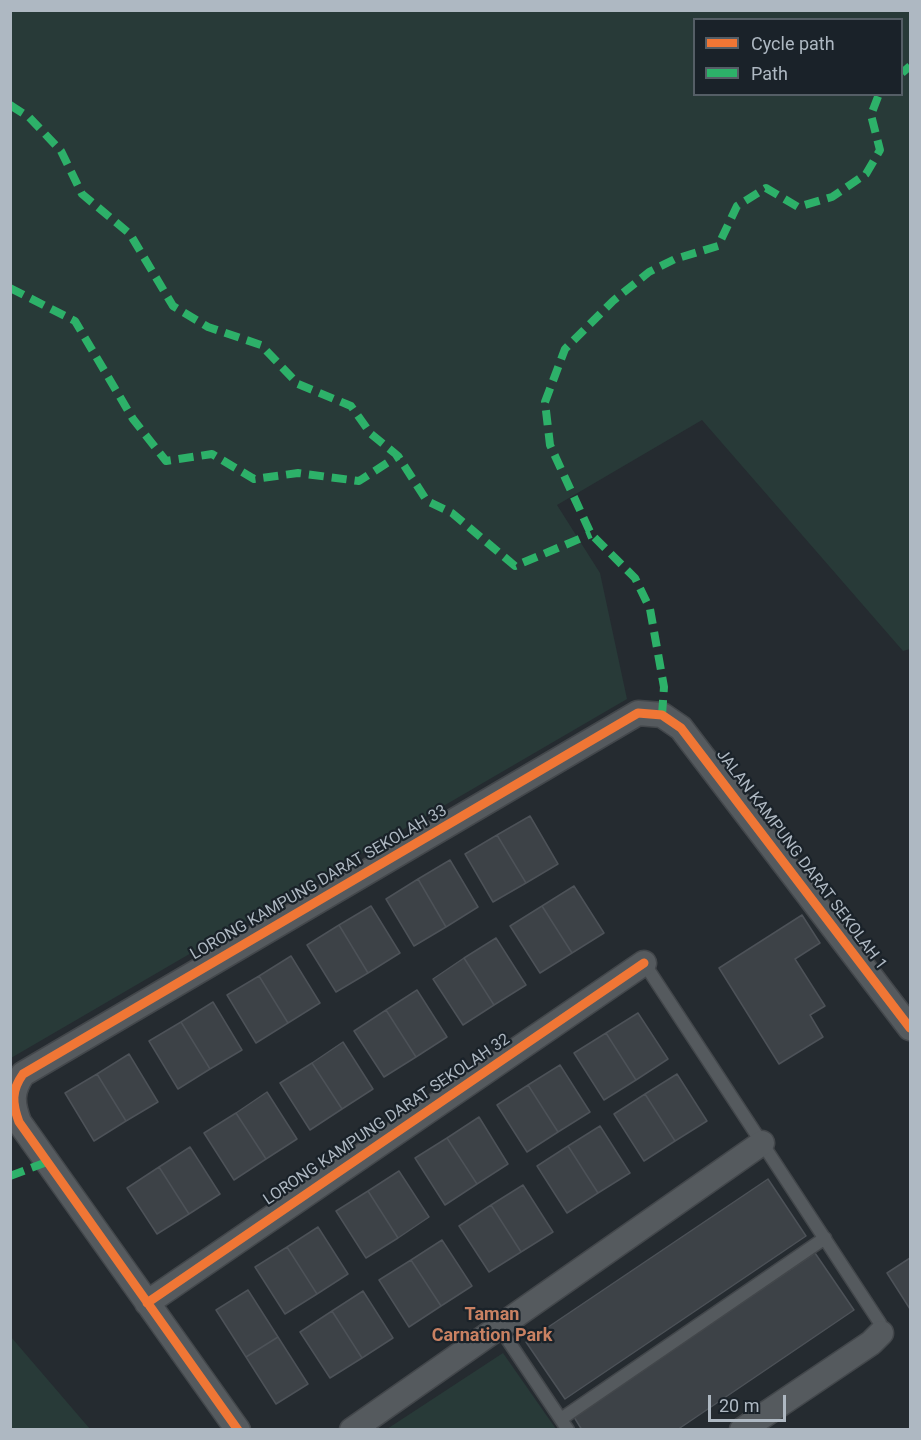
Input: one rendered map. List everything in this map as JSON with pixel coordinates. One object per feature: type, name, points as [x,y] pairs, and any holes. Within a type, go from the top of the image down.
[{"type":"street","name":"LORONG KAMPUNG DARAT SEKOLAH 33","points":[[147,1303],[19,1122],[13,1105],[14,1087],[23,1074],[638,713],[662,715]]},
{"type":"street","name":"JALAN KAMPUNG DARAT SEKOLAH 1","points":[[662,715],[681,728],[910,1028]]},
{"type":"street","name":"LORONG KAMPUNG DARAT SEKOLAH 32","points":[[147,1303],[644,963]]},
{"type":"street","points":[[352,1430],[762,1143]]},
{"type":"street","points":[[147,1303],[238,1430]]},
{"type":"street","points":[[742,1430],[876,1338]]},
{"type":"lane","points":[[644,963],[880,1323],[876,1338]]},
{"type":"lane","points":[[561,1419],[825,1238]]},
{"type":"lane","points":[[500,1327],[568,1430]]},
{"type":"shaded area","points":[[11,10],[910,11],[910,649],[903,651],[702,420],[557,505],[600,573],[627,699],[11,1058]]},
{"type":"shaded area","points":[[11,1337],[90,1429],[11,1429]]},
{"type":"shaded area","points":[[503,1353],[556,1429],[387,1429]]},
{"type":"building","points":[[530,816],[558,864],[526,883],[497,835]]},
{"type":"building","points":[[497,835],[526,883],[493,902],[465,854]]},
{"type":"building","points":[[450,860],[478,907],[446,927],[418,879]]},
{"type":"building","points":[[418,879],[446,927],[414,946],[386,899]]},
{"type":"building","points":[[574,886],[604,933],[572,953],[542,906]]},
{"type":"building","points":[[371,906],[400,953],[368,973],[339,925]]},
{"type":"building","points":[[542,906],[572,953],[540,973],[510,926]]},
{"type":"building","points":[[802,915],[820,943],[795,959],[825,1006],[810,1015],[823,1037],[779,1064],[719,968]]},
{"type":"building","points":[[339,925],[368,973],[336,992],[307,945]]},
{"type":"building","points":[[496,938],[526,985],[494,1005],[464,958]]},
{"type":"building","points":[[291,956],[320,1003],[288,1023],[259,976]]},
{"type":"building","points":[[464,958],[494,1005],[463,1025],[433,979]]},
{"type":"building","points":[[259,976],[288,1023],[256,1043],[227,995]]},
{"type":"building","points":[[417,990],[447,1037],[416,1057],[386,1010]]},
{"type":"building","points":[[213,1002],[242,1050],[210,1069],[181,1022]]},
{"type":"building","points":[[386,1010],[416,1057],[384,1077],[354,1031]]},
{"type":"building","points":[[638,1013],[668,1059],[636,1080],[606,1033]]},
{"type":"building","points":[[181,1022],[210,1069],[178,1089],[149,1041]]},
{"type":"building","points":[[606,1033],[636,1080],[604,1100],[574,1053]]},
{"type":"building","points":[[343,1042],[373,1089],[342,1109],[312,1063]]},
{"type":"building","points":[[129,1054],[158,1102],[126,1121],[97,1074]]},
{"type":"building","points":[[312,1063],[342,1109],[310,1130],[280,1083]]},
{"type":"building","points":[[560,1065],[590,1112],[558,1132],[528,1085]]},
{"type":"building","points":[[97,1074],[126,1121],[94,1141],[65,1093]]},
{"type":"building","points":[[677,1074],[707,1121],[675,1141],[645,1094]]},
{"type":"building","points":[[528,1085],[558,1132],[527,1152],[497,1105]]},
{"type":"building","points":[[267,1092],[297,1139],[266,1159],[236,1113]]},
{"type":"building","points":[[645,1094],[675,1141],[644,1161],[614,1114]]},
{"type":"building","points":[[236,1113],[266,1159],[234,1180],[204,1133]]},
{"type":"building","points":[[479,1117],[508,1164],[477,1184],[447,1138]]},
{"type":"building","points":[[600,1126],[630,1173],[598,1193],[568,1146]]},
{"type":"building","points":[[447,1138],[477,1184],[445,1205],[415,1158]]},
{"type":"building","points":[[568,1146],[598,1193],[567,1213],[537,1166]]},
{"type":"building","points":[[190,1147],[220,1194],[189,1214],[159,1167]]},
{"type":"building","points":[[159,1167],[189,1214],[157,1234],[127,1188]]},
{"type":"building","points":[[399,1171],[429,1217],[398,1238],[368,1191]]},
{"type":"building","points":[[768,1179],[806,1236],[565,1399],[526,1342]]},
{"type":"building","points":[[523,1185],[553,1232],[521,1252],[491,1205]]},
{"type":"building","points":[[368,1191],[398,1238],[366,1258],[336,1211]]},
{"type":"building","points":[[491,1205],[521,1252],[489,1272],[459,1226]]},
{"type":"building","points":[[318,1227],[348,1274],[317,1294],[287,1247]]},
{"type":"building","points":[[442,1240],[472,1286],[441,1306],[411,1260]]},
{"type":"building","points":[[287,1247],[317,1294],[285,1314],[255,1267]]},
{"type":"building","points":[[815,1253],[854,1310],[677,1430],[582,1430],[574,1417]]},
{"type":"building","points":[[910,1258],[910,1309],[887,1273]]},
{"type":"building","points":[[411,1260],[441,1306],[409,1327],[379,1280]]},
{"type":"building","points":[[248,1290],[278,1337],[246,1357],[216,1310]]},
{"type":"building","points":[[363,1291],[393,1338],[362,1358],[332,1311]]},
{"type":"building","points":[[332,1311],[362,1358],[330,1378],[300,1332]]},
{"type":"building","points":[[278,1337],[308,1384],[276,1404],[246,1357]]},
{"type":"marked path","points":[[903,72],[910,66]]},
{"type":"marked path","points":[[662,715],[664,687],[650,609],[635,578],[591,534],[550,445],[545,402],[565,349],[613,301],[649,272],[675,259],[718,246],[737,206],[766,188],[798,207],[832,197],[866,174],[880,150],[871,115],[878,96]]},
{"type":"marked path","points":[[10,105],[29,117],[61,151],[82,194],[130,234],[173,306],[208,327],[261,345],[298,384],[351,406],[371,434],[398,456],[427,501],[452,513],[515,566],[591,534]]},
{"type":"marked path","points":[[10,288],[75,321],[133,419],[166,461],[212,454],[254,479],[298,473],[359,481],[398,456]]},
{"type":"marked path","points":[[10,1176],[47,1162]]},
{"type":"cycle path","points":[[238,1430],[19,1122],[14,1097],[16,1086],[23,1074],[638,713],[662,715],[681,728],[910,1028]]},
{"type":"cycle path","points":[[147,1303],[644,963]]},
{"type":"district","name":"Taman Carnation Park","points":[[492,1325]]}]
